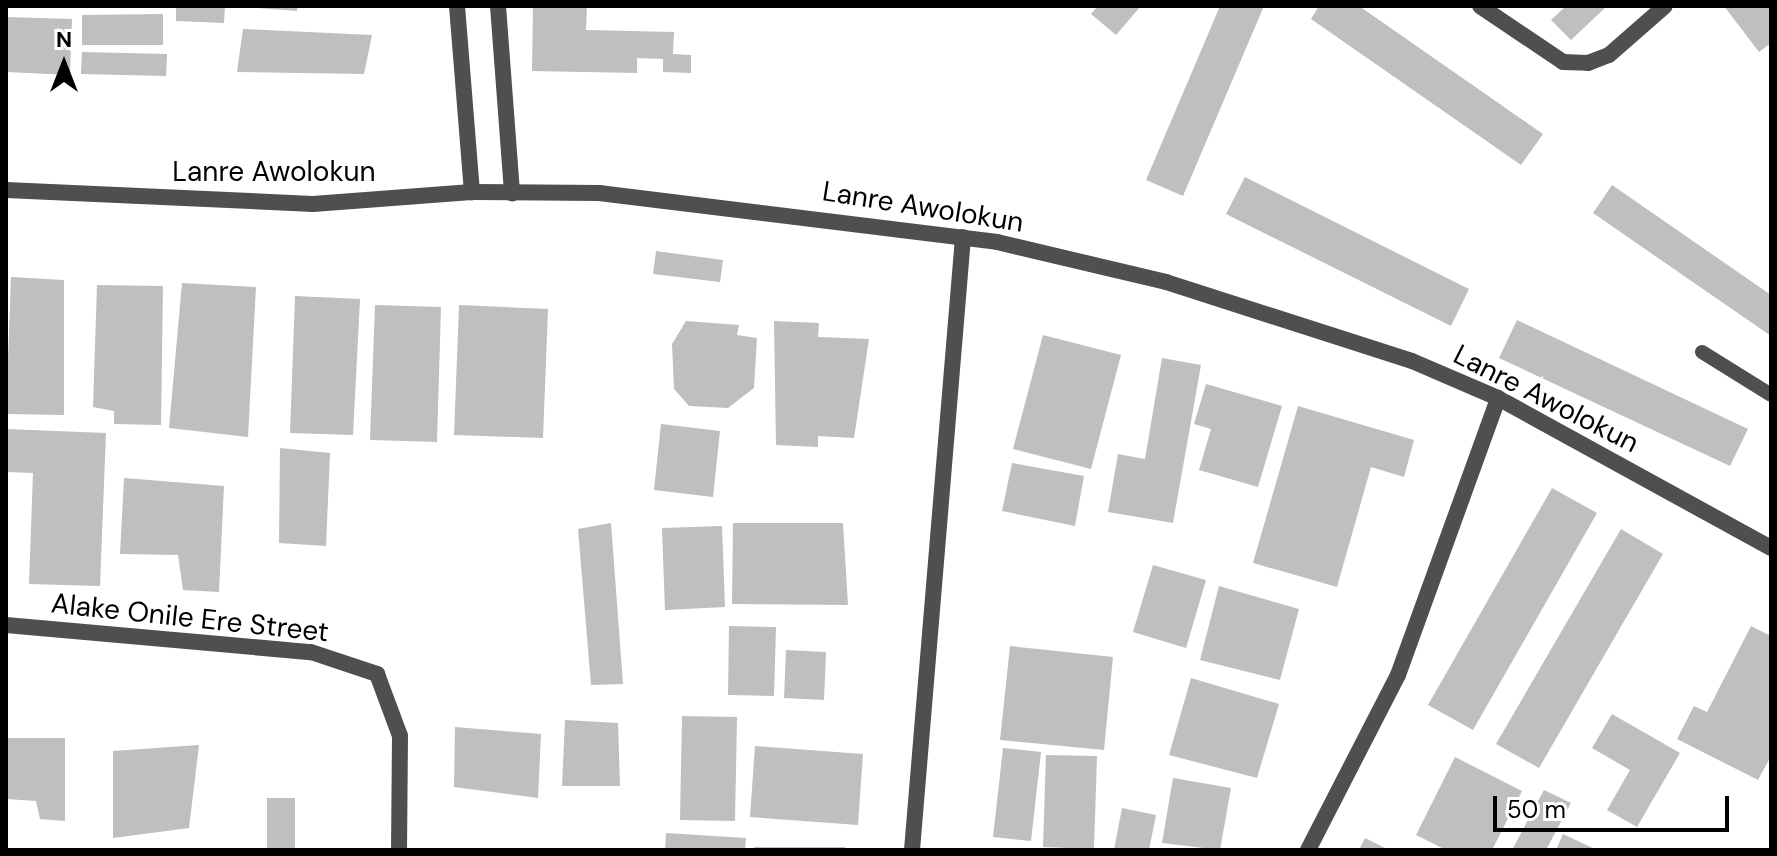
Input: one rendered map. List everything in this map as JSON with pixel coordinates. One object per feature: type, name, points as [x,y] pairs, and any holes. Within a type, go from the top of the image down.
[{"type":"street","points":[[457,6],[472,192]]},
{"type":"street","points":[[498,6],[512,193]]},
{"type":"street","points":[[1480,6],[1563,62],[1588,63],[1609,55],[1665,6]]},
{"type":"street","name":"Lanre Awolokun","points":[[6,190],[313,204],[472,192],[679,198],[963,237],[1166,282],[1313,325],[1498,398],[1771,548]]},
{"type":"street","points":[[912,850],[963,237]]},
{"type":"street","points":[[1308,850],[1398,675],[1498,398]]},
{"type":"street","name":"Alake Onile Ere Street","points":[[6,625],[311,652],[377,674],[400,736],[399,850]]},
{"type":"lane","points":[[1702,352],[1771,395]]},
{"type":"building","points":[[176,6],[225,6],[224,23],[176,21]]},
{"type":"building","points":[[230,6],[297,6],[297,11]]},
{"type":"building","points":[[533,6],[587,6],[586,30],[674,32],[673,54],[691,55],[691,73],[663,72],[663,59],[637,58],[637,73],[532,71]]},
{"type":"building","points":[[1098,6],[1141,6],[1116,35],[1091,14]]},
{"type":"building","points":[[1220,6],[1264,6],[1183,196],[1146,180]]},
{"type":"building","points":[[1319,6],[1359,6],[1543,134],[1521,165],[1311,19]]},
{"type":"building","points":[[1566,6],[1607,6],[1571,40],[1551,20]]},
{"type":"building","points":[[1724,6],[1771,6],[1771,43],[1759,52]]},
{"type":"building","points":[[163,14],[163,45],[82,45],[82,15]]},
{"type":"building","points":[[6,17],[72,19],[70,75],[6,72]]},
{"type":"building","points":[[243,29],[372,35],[364,74],[237,72]]},
{"type":"building","points":[[82,52],[167,54],[166,76],[81,74]]},
{"type":"building","points":[[1245,177],[1469,289],[1451,326],[1226,214]]},
{"type":"building","points":[[1612,185],[1771,295],[1771,336],[1593,213]]},
{"type":"building","points":[[656,251],[723,260],[720,282],[653,274]]},
{"type":"building","points":[[11,277],[64,280],[64,415],[6,414]]},
{"type":"building","points":[[182,283],[256,287],[248,437],[169,428]]},
{"type":"building","points":[[97,285],[163,286],[161,425],[114,424],[114,411],[93,407]]},
{"type":"building","points":[[295,296],[360,299],[353,435],[290,433]]},
{"type":"building","points":[[375,305],[441,307],[437,442],[370,440]]},
{"type":"building","points":[[459,305],[548,309],[543,438],[454,435]]},
{"type":"building","points":[[1517,320],[1748,429],[1730,466],[1499,358]]},
{"type":"building","points":[[686,321],[739,325],[737,335],[757,338],[754,388],[728,408],[689,406],[674,389],[672,344]]},
{"type":"building","points":[[774,321],[819,323],[818,337],[869,339],[854,438],[818,436],[818,447],[776,445]]},
{"type":"building","points":[[1043,335],[1121,355],[1091,469],[1013,449]]},
{"type":"building","points":[[1162,358],[1201,365],[1173,523],[1108,512],[1118,454],[1145,459]]},
{"type":"building","points":[[1206,384],[1282,406],[1258,487],[1199,470],[1211,429],[1194,424]]},
{"type":"building","points":[[1298,406],[1414,440],[1404,477],[1371,467],[1337,587],[1253,563]]},
{"type":"building","points":[[661,424],[720,431],[713,497],[654,490]]},
{"type":"building","points":[[6,429],[106,433],[100,586],[29,584],[33,473],[6,472]]},
{"type":"building","points":[[280,448],[330,453],[326,546],[279,543]]},
{"type":"building","points":[[1012,463],[1084,476],[1075,526],[1002,511]]},
{"type":"building","points":[[124,478],[224,486],[219,592],[183,590],[178,555],[120,554]]},
{"type":"building","points":[[1552,488],[1597,513],[1473,730],[1428,705]]},
{"type":"building","points":[[611,523],[623,684],[591,685],[578,529]]},
{"type":"building","points":[[733,523],[843,523],[848,605],[732,604]]},
{"type":"building","points":[[722,526],[725,607],[665,610],[662,528]]},
{"type":"building","points":[[1621,529],[1663,554],[1539,768],[1496,744]]},
{"type":"building","points":[[1153,565],[1206,580],[1186,648],[1133,632]]},
{"type":"building","points":[[1219,586],[1299,609],[1280,680],[1200,660]]},
{"type":"building","points":[[729,626],[776,627],[774,696],[728,695]]},
{"type":"building","points":[[1751,626],[1771,636],[1771,756],[1758,780],[1677,739],[1694,706],[1707,712]]},
{"type":"building","points":[[1010,646],[1113,657],[1104,750],[1000,740]]},
{"type":"building","points":[[786,650],[826,652],[824,700],[784,698]]},
{"type":"building","points":[[1191,678],[1279,704],[1257,778],[1169,755]]},
{"type":"building","points":[[1612,714],[1680,753],[1637,827],[1607,810],[1630,770],[1592,748]]},
{"type":"building","points":[[682,716],[737,717],[735,821],[680,820]]},
{"type":"building","points":[[565,720],[618,723],[620,786],[562,786]]},
{"type":"building","points":[[455,727],[541,734],[538,798],[454,787]]},
{"type":"building","points":[[6,738],[65,738],[65,821],[40,819],[36,801],[6,799]]},
{"type":"building","points":[[199,745],[189,828],[113,838],[113,751]]},
{"type":"building","points":[[755,746],[863,754],[858,825],[750,817]]},
{"type":"building","points":[[1003,748],[1041,752],[1031,841],[993,837]]},
{"type":"building","points":[[1046,755],[1097,756],[1094,849],[1043,847]]},
{"type":"building","points":[[1455,757],[1522,791],[1492,850],[1446,850],[1416,835]]},
{"type":"building","points":[[1173,778],[1231,788],[1220,850],[1162,843]]},
{"type":"building","points":[[1544,790],[1571,803],[1546,850],[1512,850]]},
{"type":"building","points":[[267,798],[295,798],[295,850],[267,850]]},
{"type":"building","points":[[1122,808],[1156,815],[1149,850],[1114,850]]},
{"type":"building","points":[[666,833],[746,838],[745,850],[665,850]]},
{"type":"building","points":[[1563,834],[1597,850],[1556,850]]},
{"type":"building","points":[[1365,838],[1389,850],[1359,850]]},
{"type":"building","points":[[754,847],[845,847],[845,850],[754,850]]}]
